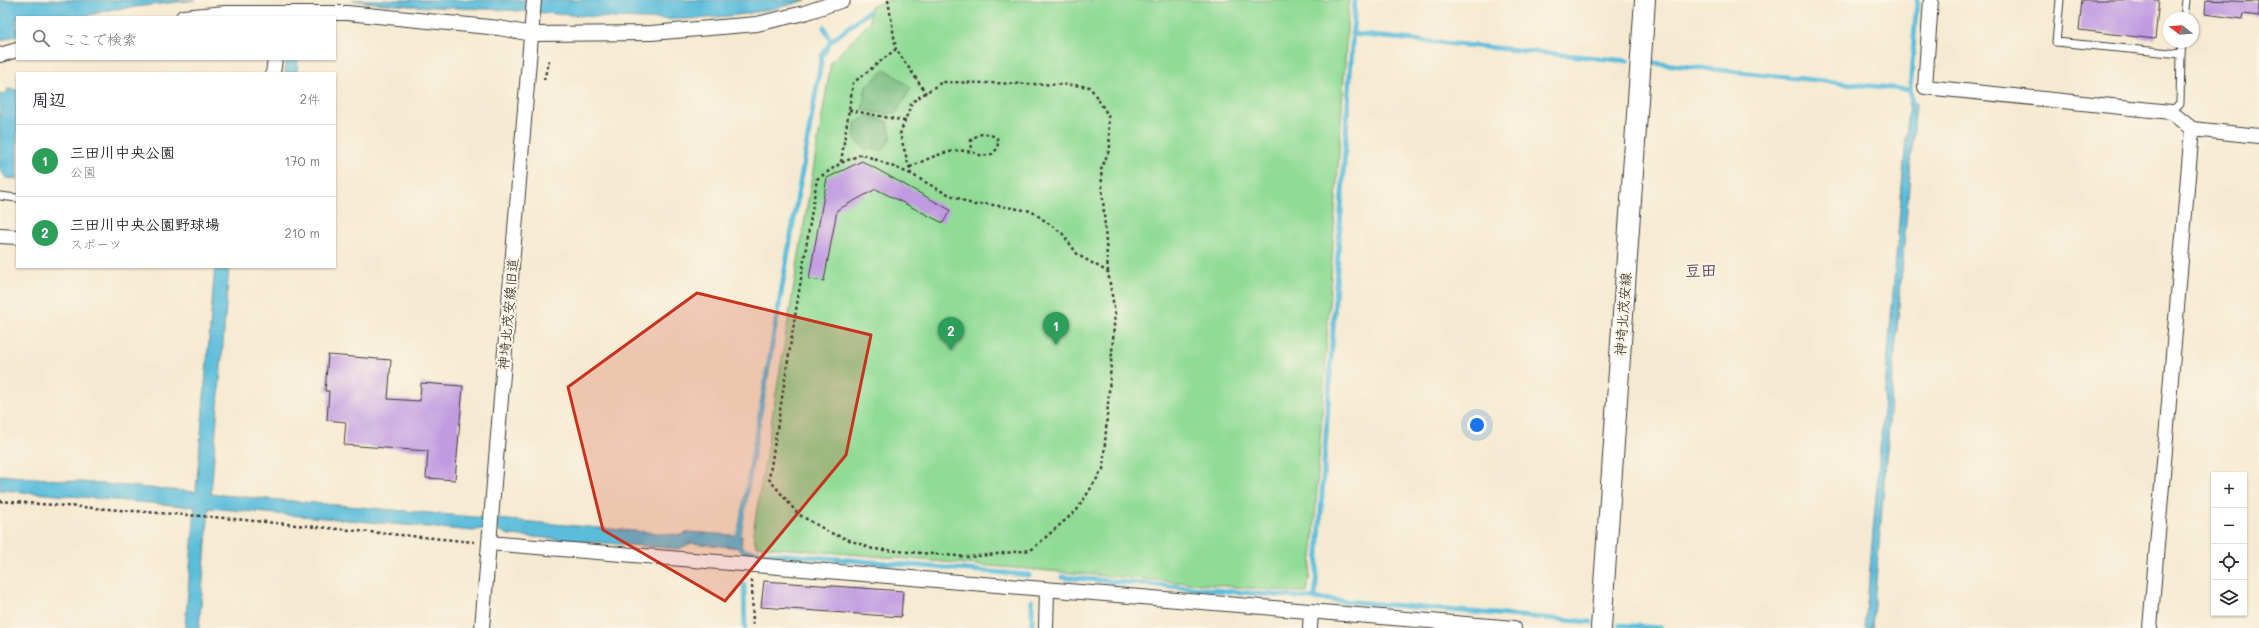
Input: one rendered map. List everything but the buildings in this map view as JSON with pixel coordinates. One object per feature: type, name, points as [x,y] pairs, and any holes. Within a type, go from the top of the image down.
[{"type":"main road","name":"神埼北茂安線","points":[[1602,628],[1645,0]]},
{"type":"street","name":"神埼北茂安線旧道","points":[[482,628],[534,0]]},
{"type":"street","points":[[194,16],[225,13],[280,15],[347,13],[499,28],[532,27],[651,33],[720,29],[757,24],[804,13],[843,0]]},
{"type":"street","points":[[1931,0],[1925,87],[2171,112],[2192,129],[2259,136]]},
{"type":"street","points":[[0,55],[16,50]]},
{"type":"street","points":[[273,72],[275,60]]},
{"type":"street","points":[[2150,628],[2192,129]]},
{"type":"street","points":[[0,236],[16,237]]},
{"type":"street","points":[[490,530],[752,565],[1311,611],[1422,624],[1514,628]]},
{"type":"street","points":[[1046,628],[1048,590]]},
{"type":"street","points":[[1310,628],[1311,611]]},
{"type":"lane","points":[[2060,0],[2056,42],[2181,54]]},
{"type":"lane","points":[[2185,12],[2186,0]]},
{"type":"lane","points":[[2171,112],[2180,103],[2182,48]]},
{"type":"lane","points":[[0,196],[16,198]]},
{"type":"path","points":[[888,0],[896,49],[926,93]]},
{"type":"path","points":[[841,163],[853,83],[896,49]]},
{"type":"path","points":[[912,174],[900,134],[912,102],[942,82],[1074,85],[1090,87],[1108,114],[1110,148],[1101,170],[1108,272],[1115,313],[1103,469],[1078,510],[1031,550],[970,557],[873,549],[831,533],[798,514],[769,479],[817,179],[841,163],[862,154],[912,174],[941,191],[974,205],[987,204],[1031,211],[1062,233],[1078,256],[1108,272]]},
{"type":"path","points":[[849,110],[905,121]]},
{"type":"path","points":[[910,166],[942,152],[972,151],[982,156],[992,154],[998,148],[997,138],[988,133],[979,134],[971,140],[972,151]]},
{"type":"path","points":[[0,500],[213,517],[490,530]]},
{"type":"path","points":[[752,565],[753,628]]},
{"type":"highlighted area","points":[[697,293],[871,335],[846,455],[725,601],[603,530],[568,387]]},
{"type":"green space","points":[[889,0],[1349,0],[1313,550],[1307,593],[756,546],[753,533],[831,62],[870,22],[870,7]]},
{"type":"green space","points":[[886,69],[911,88],[896,113],[886,114],[862,110],[866,86]]},
{"type":"green space","points":[[869,115],[888,122],[891,137],[883,150],[865,149],[854,138],[855,123]]},
{"type":"water","points":[[0,0],[195,0],[109,10],[86,16],[16,16],[16,35],[0,41]]},
{"type":"water","points":[[353,0],[806,0],[769,10],[732,16],[694,19],[656,19],[410,6]]},
{"type":"water","points":[[286,60],[298,60],[297,72],[285,72]]},
{"type":"water","points":[[8,89],[16,90],[16,179],[6,178],[0,169],[0,94],[5,95]]},
{"type":"water","points":[[1909,102],[1916,103],[1872,628],[1865,628]]},
{"type":"water","points":[[215,268],[229,268],[211,494],[680,535],[690,532],[742,536],[741,548],[691,543],[679,549],[509,535],[491,529],[473,531],[209,508],[199,628],[185,628],[195,507],[0,490],[0,475],[196,492]]},
{"type":"waterway","points":[[1315,599],[1355,0]]},
{"type":"waterway","points":[[1912,102],[1910,90],[1917,0]]},
{"type":"waterway","points":[[831,41],[868,12]]},
{"type":"waterway","points":[[735,541],[740,530],[822,56],[831,41],[824,27]]},
{"type":"waterway","points":[[1352,34],[1628,61]]},
{"type":"waterway","points":[[1653,63],[1910,90]]},
{"type":"waterway","points":[[737,543],[743,551],[1029,575]]},
{"type":"waterway","points":[[1062,577],[1591,622]]},
{"type":"waterway","points":[[744,584],[745,628]]},
{"type":"waterway","points":[[1032,601],[1032,628]]},
{"type":"waterway","points":[[1619,625],[1661,628]]},
{"type":"place","name":"三田川中央公園","points":[[1056,345]]},
{"type":"place","name":"三田川中央公園野球場","points":[[951,350]]},
{"type":"district","name":"豆田","points":[[1701,270]]}]
